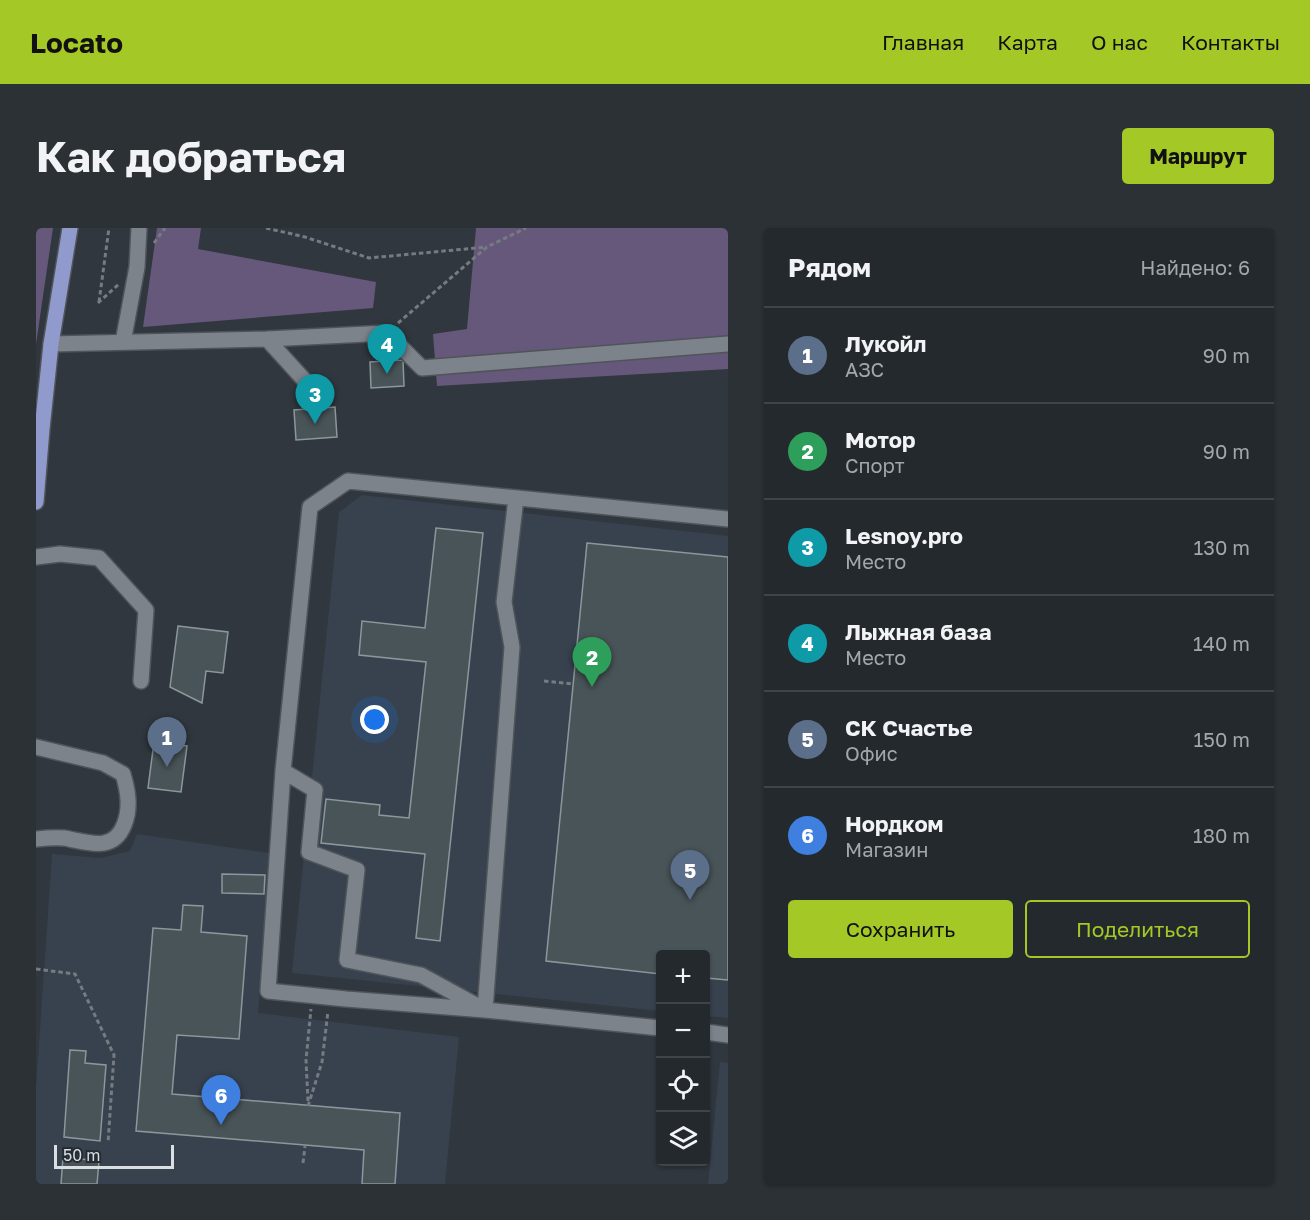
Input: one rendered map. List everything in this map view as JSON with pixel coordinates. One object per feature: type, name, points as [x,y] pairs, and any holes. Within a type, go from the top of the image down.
[{"type":"main road","points":[[36,502],[51,344],[70,228]]},
{"type":"lane","points":[[123,342],[137,267],[139,228]]},
{"type":"lane","points":[[51,344],[267,339],[387,333],[422,368],[728,344]]},
{"type":"lane","points":[[267,339],[316,393]]},
{"type":"lane","points":[[656,1028],[268,991],[283,771],[310,507],[348,481],[728,519]]},
{"type":"lane","points":[[485,1010],[512,647],[504,602],[516,498]]},
{"type":"lane","points":[[36,557],[60,554],[99,558],[146,610],[141,681]]},
{"type":"lane","points":[[36,747],[103,764],[123,774],[128,791],[127,818],[120,835],[105,843],[81,843],[63,838],[36,839]]},
{"type":"lane","points":[[283,771],[315,790],[309,852],[357,870],[347,960],[421,975],[485,1010]]},
{"type":"lane","points":[[710,1033],[728,1035]]},
{"type":"path","points":[[98,303],[109,228]]},
{"type":"path","points":[[266,228],[305,237],[369,258],[487,248]]},
{"type":"path","points":[[387,333],[487,248],[526,228]]},
{"type":"path","points":[[544,681],[574,684]]},
{"type":"path","points":[[36,969],[75,974],[114,1055],[108,1143]]},
{"type":"path","points":[[310,1029],[306,1060],[308,1106],[322,1062],[326,1026]]},
{"type":"path","points":[[303,1163],[305,1146]]},
{"type":"shaded area","points":[[37,228],[53,228],[36,344],[36,233]]},
{"type":"shaded area","points":[[157,228],[201,228],[198,249],[376,282],[373,308],[143,327]]},
{"type":"shaded area","points":[[476,228],[728,228],[728,369],[437,386],[433,334],[467,329]]},
{"type":"shaded area","points":[[362,495],[728,536],[728,1018],[710,1016],[710,950],[656,950],[656,1011],[292,973],[339,512]]},
{"type":"shaded area","points":[[137,834],[269,853],[269,893],[258,1013],[459,1037],[445,1184],[36,1184],[36,1088],[52,854],[101,858],[130,851]]},
{"type":"shaded area","points":[[720,1062],[728,1063],[728,1184],[708,1184]]},
{"type":"building","points":[[403,360],[404,386],[371,388],[370,362]]},
{"type":"building","points":[[335,407],[337,437],[296,440],[294,410]]},
{"type":"building","points":[[436,528],[483,533],[440,941],[416,938],[425,854],[321,843],[326,799],[380,805],[379,815],[409,818],[426,662],[359,655],[362,621],[425,628]]},
{"type":"building","points":[[587,543],[728,557],[728,980],[710,978],[710,950],[656,950],[656,974],[546,961]]},
{"type":"building","points":[[178,626],[228,632],[223,673],[206,671],[202,703],[170,687]]},
{"type":"building","points":[[154,742],[187,746],[181,792],[148,788]]},
{"type":"building","points":[[222,874],[265,875],[264,894],[222,893]]},
{"type":"building","points":[[183,905],[203,906],[201,932],[247,936],[239,1039],[177,1035],[172,1094],[400,1113],[395,1184],[362,1184],[364,1150],[136,1131],[153,928],[181,930]]},
{"type":"building","points":[[70,1050],[86,1051],[85,1063],[106,1065],[100,1141],[64,1137]]},
{"type":"building","points":[[63,1157],[99,1161],[97,1184],[61,1184]]},
{"type":"place","name":"Лыжная база","points":[[387,374]]},
{"type":"place","name":"Lesnoy.pro","points":[[315,424]]},
{"type":"place","name":"Мотор","points":[[592,687]]},
{"type":"place","name":"Лукойл","points":[[167,767]]},
{"type":"place","name":"СК Счастье","points":[[690,900]]},
{"type":"place","name":"Нордком","points":[[221,1125]]}]
